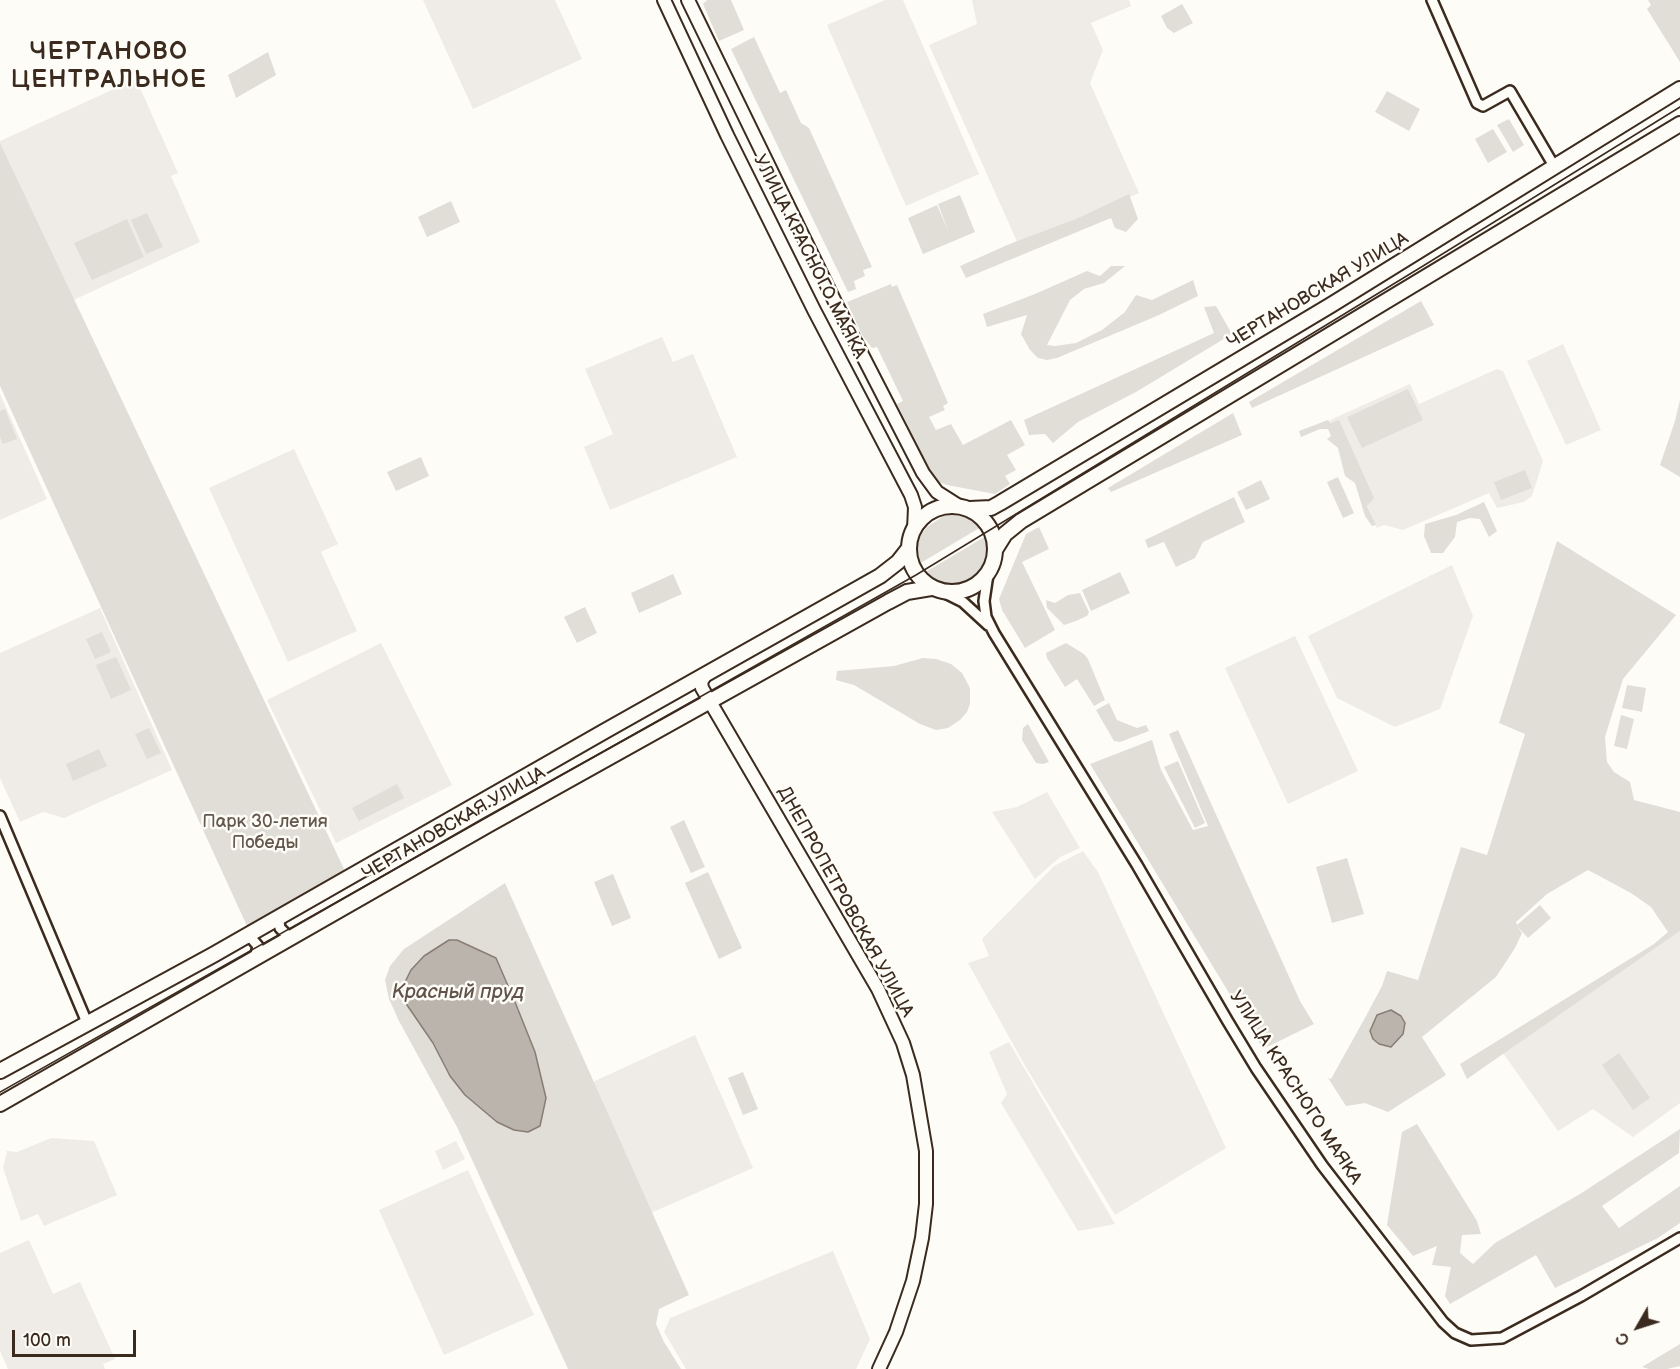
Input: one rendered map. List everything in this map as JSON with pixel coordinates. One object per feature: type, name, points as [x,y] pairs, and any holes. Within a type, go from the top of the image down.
[{"type":"main road","name":"ЧЕРТАНОВСКАЯ УЛИЦА","points":[[0,1071],[88,1025],[880,576],[898,562],[909,548],[914,530],[920,521],[936,510],[946,506],[983,510],[1000,503],[1331,305],[1680,89]]},
{"type":"main road","points":[[995,550],[1005,534],[1021,521],[1680,124]]},
{"type":"main road","points":[[909,548],[914,571],[931,588],[945,593],[957,593],[969,590],[980,583],[992,566],[995,550],[993,535],[978,514],[964,507]]},
{"type":"main road","name":"ЧЕРТАНОВСКАЯ УЛИЦА","points":[[0,1104],[893,599],[920,589],[931,588]]},
{"type":"main road","points":[[668,695],[675,697],[682,706],[679,718]]},
{"type":"street","name":"УЛИЦА КРАСНОГО МАЯКА","points":[[664,0],[814,310],[911,495],[915,507],[914,530]]},
{"type":"street","name":"УЛИЦА КРАСНОГО МАЯКА","points":[[688,0],[836,304],[923,473],[937,492],[964,507]]},
{"type":"street","points":[[1432,0],[1477,103],[1483,106],[1510,91],[1554,166]]},
{"type":"street","name":"УЛИЦА КРАСНОГО МАЯКА","points":[[988,574],[984,601],[986,617],[994,633],[1137,866],[1256,1068],[1322,1165],[1443,1322],[1455,1333],[1471,1340],[1502,1338],[1581,1296],[1680,1238]]},
{"type":"street","name":"УЛИЦА КРАСНОГО МАЯКА","points":[[945,593],[963,602],[978,614],[994,633]]},
{"type":"street","name":"ДНЕПРОПЕТРОВСКАЯ УЛИЦА","points":[[706,674],[701,682],[702,688],[874,982],[895,1024],[913,1075],[926,1151],[926,1203],[922,1238],[913,1281],[896,1332],[879,1369]]},
{"type":"street","points":[[0,816],[88,1025]]},
{"type":"street","points":[[281,916],[280,928],[290,938]]},
{"type":"street","points":[[244,937],[252,939],[258,946],[255,958]]},
{"type":"shaded area","points":[[423,0],[555,0],[582,59],[473,109]]},
{"type":"shaded area","points":[[885,0],[903,0],[979,174],[906,206],[827,25]]},
{"type":"shaded area","points":[[972,0],[1129,0],[1131,6],[1091,23],[1103,50],[1090,83],[1139,193],[1019,246],[929,45],[977,24]]},
{"type":"shaded area","points":[[136,79],[178,173],[171,176],[200,242],[56,308],[0,155],[0,141]]},
{"type":"shaded area","points":[[662,337],[673,362],[693,354],[737,457],[610,510],[584,447],[613,434],[585,369]]},
{"type":"shaded area","points":[[1563,344],[1601,430],[1566,445],[1527,361]]},
{"type":"shaded area","points":[[1497,369],[1503,371],[1543,461],[1532,496],[1524,502],[1497,508],[1489,493],[1403,530],[1384,525],[1377,528],[1330,420],[1410,384],[1419,404]]},
{"type":"shaded area","points":[[0,394],[47,499],[0,520]]},
{"type":"shaded area","points":[[294,449],[338,544],[321,552],[357,631],[288,662],[209,488]]},
{"type":"shaded area","points":[[1452,565],[1473,616],[1440,709],[1395,727],[1337,698],[1308,636]]},
{"type":"shaded area","points":[[100,608],[172,770],[64,818],[43,812],[20,822],[0,778],[0,653]]},
{"type":"shaded area","points":[[1295,636],[1358,771],[1288,804],[1225,668]]},
{"type":"shaded area","points":[[381,643],[452,785],[336,843],[267,700]]},
{"type":"shaded area","points":[[1047,792],[1080,848],[1060,857],[1035,879],[992,812],[1017,807]]},
{"type":"shaded area","points":[[1083,851],[1098,872],[1226,1148],[1115,1215],[1024,1064],[968,963],[989,956],[982,939],[1054,866]]},
{"type":"shaded area","points":[[1680,931],[1680,1103],[1633,1137],[1593,1109],[1558,1131],[1503,1053]]},
{"type":"shaded area","points":[[695,1035],[753,1168],[628,1223],[573,1091]]},
{"type":"shaded area","points":[[1009,1042],[1115,1224],[1078,1231],[1001,1103],[1007,1094],[989,1052]]},
{"type":"shaded area","points":[[51,1138],[94,1141],[117,1195],[44,1226],[38,1214],[21,1221],[3,1168],[7,1151],[17,1152]]},
{"type":"shaded area","points":[[456,1141],[465,1159],[443,1170],[435,1151]]},
{"type":"shaded area","points":[[468,1170],[534,1315],[444,1355],[379,1210]]},
{"type":"shaded area","points":[[29,1240],[53,1294],[80,1282],[115,1359],[103,1364],[105,1369],[8,1369],[0,1351],[0,1253]]},
{"type":"shaded area","points":[[833,1251],[870,1339],[856,1369],[686,1369],[664,1332],[670,1318]]},
{"type":"green space","points":[[707,0],[731,0],[744,30],[719,41],[703,4]]},
{"type":"green space","points":[[1648,0],[1680,0],[1680,62],[1647,9],[1651,5]]},
{"type":"green space","points":[[1182,4],[1193,23],[1174,33],[1167,28],[1161,16]]},
{"type":"green space","points":[[754,37],[780,93],[786,90],[801,123],[809,128],[872,267],[863,270],[865,276],[854,281],[856,289],[848,292],[731,49]]},
{"type":"green space","points":[[268,52],[276,75],[236,98],[228,75]]},
{"type":"green space","points":[[1387,91],[1420,109],[1409,131],[1375,112]]},
{"type":"green space","points":[[1509,119],[1524,145],[1513,152],[1497,125]]},
{"type":"green space","points":[[1493,129],[1507,152],[1488,163],[1475,139]]},
{"type":"green space","name":"Парк 30-летия Победы","points":[[0,143],[345,871],[247,926],[0,386]]},
{"type":"green space","points":[[1129,194],[1138,219],[1126,232],[1115,228],[1111,218],[966,278],[960,266],[1076,219]]},
{"type":"green space","points":[[960,195],[975,232],[923,254],[908,218],[937,205],[949,233],[938,204]]},
{"type":"green space","points":[[451,201],[460,222],[427,237],[418,217]]},
{"type":"green space","points":[[147,213],[163,247],[146,254],[131,220]]},
{"type":"green space","points":[[127,219],[144,257],[92,280],[74,243]]},
{"type":"green space","points":[[1111,266],[1125,266],[1104,283],[1084,289],[1070,300],[1047,345],[1076,343],[1102,330],[1125,312],[1136,295],[1152,300],[1193,280],[1198,296],[1159,315],[1057,358],[1047,360],[1038,358],[1030,350],[1021,334],[1027,315],[987,327],[983,314],[1087,271],[1100,276]]},
{"type":"green space","points":[[891,284],[892,287],[897,285],[948,403],[943,406],[945,410],[929,417],[936,430],[951,424],[963,445],[1011,420],[1025,445],[1007,455],[1016,470],[1005,476],[1010,484],[995,494],[939,482],[928,467],[897,404],[903,401],[877,347],[872,348],[862,335],[847,302]]},
{"type":"green space","points":[[1421,301],[1434,325],[1252,408],[1249,402]]},
{"type":"green space","points":[[1216,306],[1232,334],[1136,392],[1078,422],[1053,443],[1045,434],[1029,435],[1024,420],[1214,333],[1204,307]]},
{"type":"green space","points":[[1408,389],[1423,420],[1362,448],[1347,417]]},
{"type":"green space","points":[[1680,400],[1680,477],[1660,465]]},
{"type":"green space","points":[[5,409],[17,439],[3,444],[0,437],[0,411]]},
{"type":"green space","points":[[1233,413],[1242,435],[1111,492],[1108,488]]},
{"type":"green space","points":[[1328,420],[1331,423],[1339,420],[1374,498],[1367,506],[1376,525],[1372,526],[1365,516],[1355,483],[1345,476],[1338,448],[1327,439],[1331,436],[1328,429],[1320,429],[1301,437],[1299,431]]},
{"type":"green space","points":[[421,457],[429,476],[396,491],[387,472]]},
{"type":"green space","points":[[1525,470],[1532,488],[1501,500],[1494,482]]},
{"type":"green space","points":[[1338,477],[1354,513],[1343,518],[1327,482]]},
{"type":"green space","points":[[1261,480],[1270,499],[1246,510],[1237,492]]},
{"type":"green space","points":[[1234,497],[1245,522],[1203,542],[1195,558],[1176,567],[1164,542],[1148,548],[1145,540]]},
{"type":"green space","points":[[1484,502],[1497,531],[1489,537],[1480,519],[1470,518],[1457,522],[1455,537],[1443,553],[1431,553],[1424,536],[1425,524],[1456,515]]},
{"type":"green space","points":[[956,514],[972,518],[981,527],[919,564],[916,551],[920,537],[927,527],[945,515]]},
{"type":"green space","points":[[1039,527],[1049,549],[1022,562],[1055,630],[1025,648],[1002,610],[999,599],[1026,534]]},
{"type":"green space","points":[[986,536],[990,547],[988,565],[981,577],[970,584],[957,588],[939,586],[924,573]]},
{"type":"green space","points":[[1557,541],[1676,615],[1623,679],[1605,737],[1607,762],[1614,772],[1630,782],[1634,800],[1680,812],[1680,931],[1467,1079],[1460,1064],[1654,944],[1668,932],[1651,907],[1631,893],[1588,870],[1547,894],[1516,922],[1517,925],[1540,905],[1551,918],[1528,938],[1517,926],[1522,933],[1496,977],[1422,1037],[1446,1075],[1388,1112],[1365,1103],[1346,1106],[1328,1078],[1331,1079],[1366,1016],[1382,986],[1387,971],[1418,980],[1461,847],[1487,855],[1525,734],[1499,723]]},
{"type":"green space","points":[[1120,572],[1130,593],[1091,611],[1082,590]]},
{"type":"green space","points":[[673,574],[682,594],[639,613],[631,593]]},
{"type":"green space","points":[[1080,593],[1089,612],[1087,616],[1076,621],[1064,625],[1047,608],[1046,600],[1055,603],[1068,595]]},
{"type":"green space","points":[[585,607],[597,633],[577,643],[564,617]]},
{"type":"green space","points":[[102,632],[111,652],[95,659],[86,639]]},
{"type":"green space","points":[[1066,643],[1088,659],[1105,700],[1094,706],[1077,679],[1065,687],[1046,653]]},
{"type":"green space","points":[[116,657],[131,690],[111,699],[96,665]]},
{"type":"green space","points":[[923,658],[951,664],[962,673],[970,688],[970,704],[967,712],[948,728],[936,730],[920,724],[854,685],[836,680],[837,671],[894,666]]},
{"type":"green space","points":[[1627,685],[1646,688],[1642,712],[1622,708]]},
{"type":"green space","points":[[1109,703],[1117,720],[1137,728],[1146,725],[1149,731],[1120,742],[1114,741],[1096,710]]},
{"type":"green space","points":[[1621,715],[1634,719],[1627,749],[1614,746]]},
{"type":"green space","points":[[1028,724],[1049,762],[1036,763],[1022,740],[1023,728]]},
{"type":"green space","points":[[149,728],[161,753],[147,759],[135,734]]},
{"type":"green space","points":[[1178,730],[1300,1001],[1314,1024],[1263,1049],[1090,764],[1152,740],[1161,770],[1193,830],[1208,826],[1169,734]]},
{"type":"green space","points":[[99,749],[107,766],[73,781],[66,764]]},
{"type":"green space","points":[[1178,761],[1205,823],[1195,828],[1164,767]]},
{"type":"green space","points":[[397,784],[404,798],[359,821],[352,808]]},
{"type":"green space","points":[[684,820],[705,867],[691,873],[670,827]]},
{"type":"green space","points":[[1347,858],[1364,914],[1332,923],[1316,867]]},
{"type":"green space","points":[[708,872],[742,948],[719,959],[685,883]]},
{"type":"green space","points":[[613,874],[631,918],[612,926],[594,882]]},
{"type":"green space","points":[[505,883],[689,1295],[659,1309],[656,1324],[681,1369],[568,1369],[457,1127],[389,999],[385,980],[390,966],[404,949]]},
{"type":"green space","points":[[1619,1053],[1650,1098],[1633,1110],[1602,1065]]},
{"type":"green space","points":[[743,1072],[758,1109],[743,1115],[728,1078]]},
{"type":"green space","points":[[1417,1124],[1477,1221],[1481,1234],[1462,1235],[1460,1253],[1473,1264],[1495,1243],[1580,1194],[1680,1129],[1679,1153],[1602,1206],[1619,1228],[1680,1186],[1680,1223],[1658,1238],[1555,1288],[1536,1255],[1450,1304],[1445,1296],[1451,1267],[1432,1265],[1437,1246],[1413,1256],[1387,1225],[1402,1132]]},
{"type":"green space","points":[[1680,1344],[1680,1366],[1667,1369],[1642,1367]]},
{"type":"water","name":"Красный пруд","points":[[449,940],[457,940],[496,958],[515,1002],[535,1052],[546,1098],[540,1126],[528,1132],[514,1130],[497,1122],[465,1095],[450,1076],[433,1043],[407,1005],[402,988],[411,970],[424,956]]},
{"type":"water","points":[[1391,1010],[1401,1016],[1405,1023],[1403,1034],[1391,1047],[1379,1044],[1373,1039],[1370,1031],[1377,1015]]},
{"type":"tram line","points":[[0,1092],[916,575],[1680,107]]},
{"type":"district","name":"ЧЕРТАНОВО ЦЕНТРАЛЬНОЕ","points":[[109,67]]}]
